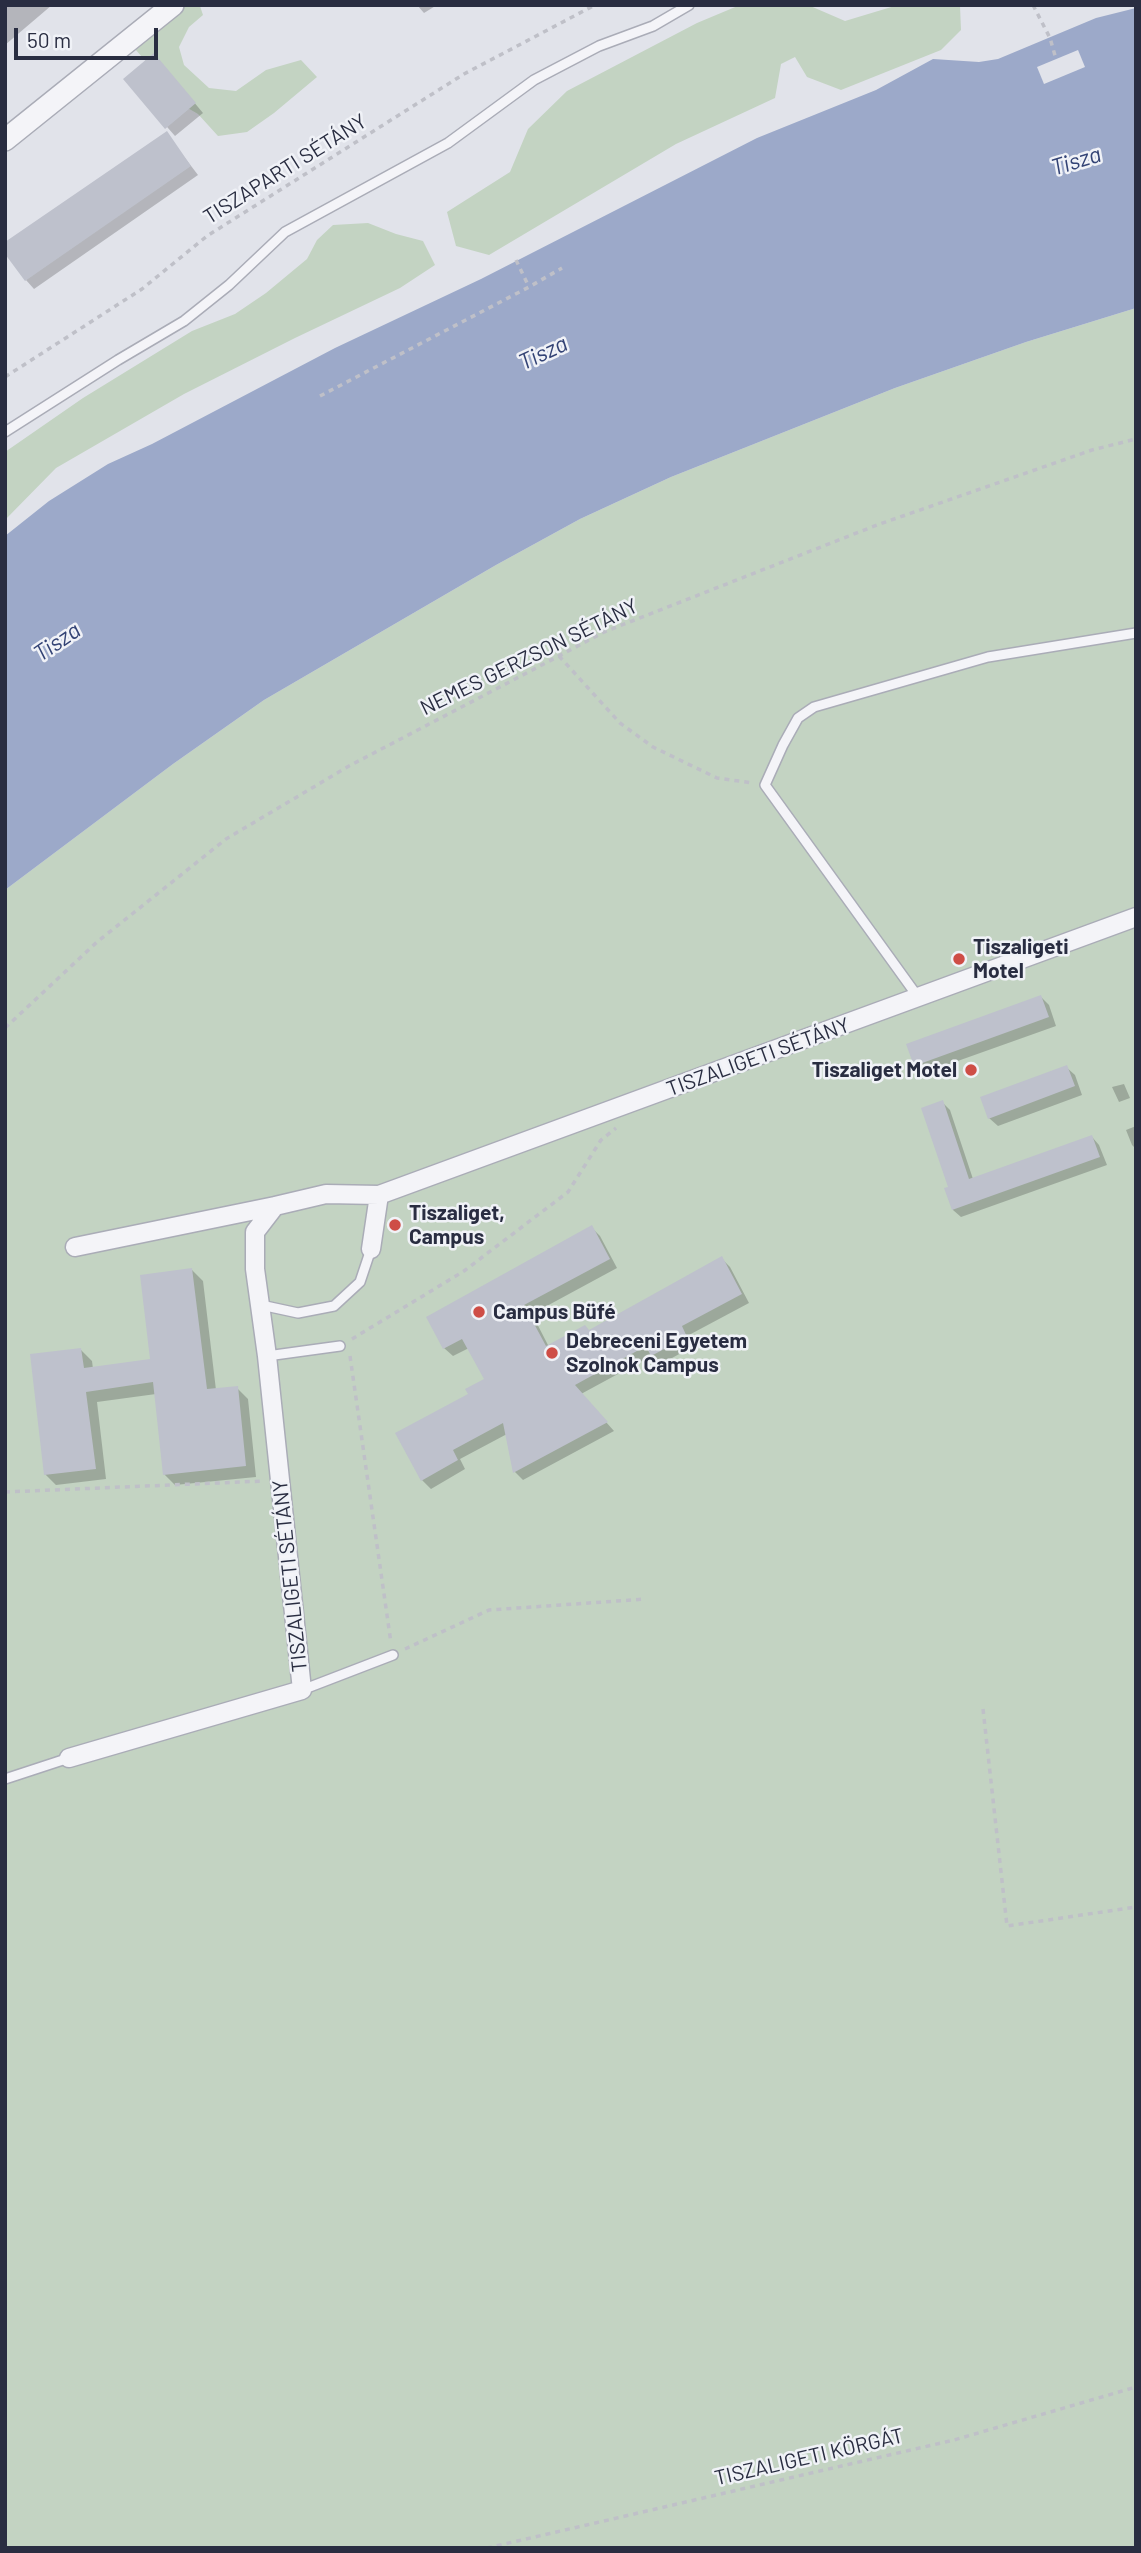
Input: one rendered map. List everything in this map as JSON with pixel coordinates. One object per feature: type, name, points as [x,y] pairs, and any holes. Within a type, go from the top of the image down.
[{"type":"street","points":[[5,140],[173,5]]},
{"type":"street","name":"TISZALIGETI SÉTÁNY","points":[[75,1247],[326,1194],[379,1195],[1136,917]]},
{"type":"street","points":[[371,1249],[379,1195]]},
{"type":"street","name":"TISZALIGETI SÉTÁNY","points":[[69,1758],[302,1690],[267,1356],[255,1269],[255,1232],[275,1206]]},
{"type":"lane","points":[[5,432],[184,321],[229,285],[285,232],[448,143],[534,80],[599,46],[653,26],[689,5]]},
{"type":"lane","points":[[918,997],[765,785],[799,718],[814,707],[988,657],[1136,633]]},
{"type":"lane","points":[[261,1305],[298,1313],[334,1306],[360,1282],[371,1249]]},
{"type":"lane","points":[[267,1356],[344,1344]]},
{"type":"lane","points":[[302,1690],[393,1655]]},
{"type":"lane","points":[[5,1779],[69,1758]]},
{"type":"path","name":"TISZAPARTI SÉTÁNY","points":[[5,377],[142,289],[208,236],[429,96],[464,74],[594,5]]},
{"type":"path","points":[[1033,5],[1050,38],[1056,59]]},
{"type":"path","points":[[516,260],[529,287]]},
{"type":"path","points":[[320,396],[562,268]]},
{"type":"path","name":"NEMES GERZSON SÉTÁNY","points":[[5,1028],[97,942],[226,839],[349,766],[604,632],[877,525],[1092,450],[1136,439]]},
{"type":"path","points":[[559,656],[620,723],[653,747],[718,778],[765,785]]},
{"type":"path","points":[[619,1126],[601,1140],[568,1192],[464,1270],[344,1344],[393,1655],[489,1610],[646,1599]]},
{"type":"path","points":[[5,1492],[280,1481]]},
{"type":"path","points":[[983,1709],[1007,1926],[1136,1907]]},
{"type":"path","name":"TISZALIGETI KÖRGÁT","points":[[487,2548],[954,2440],[1136,2387]]},
{"type":"green space","points":[[186,5],[200,6],[203,15],[189,27],[179,47],[184,65],[209,88],[236,91],[266,70],[301,60],[317,77],[247,132],[218,136],[198,114],[186,107],[135,49]]},
{"type":"green space","points":[[740,5],[808,5],[845,21],[898,5],[958,5],[961,30],[941,50],[841,90],[807,77],[795,57],[781,64],[775,98],[676,144],[489,255],[456,246],[447,212],[510,172],[528,129],[567,91],[697,23]]},
{"type":"green space","points":[[368,223],[423,241],[435,265],[400,288],[184,394],[56,468],[5,520],[5,452],[83,398],[192,331],[235,314],[266,293],[307,259],[317,240],[333,225]]},
{"type":"green space","points":[[1136,308],[1136,2548],[5,2548],[5,890],[173,764],[264,700],[580,519],[671,477],[895,388],[1026,342]]},
{"type":"water","name":"Tisza","points":[[1136,8],[1136,308],[1026,342],[895,388],[671,477],[580,519],[264,700],[173,764],[5,890],[5,536],[49,501],[108,464],[152,444],[335,348],[481,279],[757,138],[876,90],[933,59],[979,62],[998,59],[1096,18]]},
{"type":"pier","points":[[1078,50],[1085,67],[1044,84],[1037,67]]},
{"type":"building","points":[[154,53],[196,103],[165,129],[123,79]]},
{"type":"building","points":[[167,131],[191,166],[25,281],[5,254],[5,242]]},
{"type":"building","points":[[1041,995],[1049,1017],[914,1066],[906,1044]]},
{"type":"building","points":[[1067,1065],[1075,1086],[988,1119],[980,1097]]},
{"type":"building","points":[[943,1100],[969,1179],[1092,1135],[1100,1157],[952,1210],[944,1188],[948,1187],[921,1108]]},
{"type":"building","name":"Debreceni Egyetem Szolnok Campus","points":[[592,1225],[610,1259],[524,1305],[546,1346],[585,1325],[589,1330],[722,1256],[742,1294],[682,1326],[687,1337],[651,1356],[646,1346],[575,1385],[608,1422],[513,1473],[503,1423],[453,1450],[458,1460],[421,1481],[395,1433],[468,1394],[465,1389],[484,1379],[462,1339],[443,1349],[426,1317]]},
{"type":"building","points":[[192,1268],[207,1389],[238,1386],[246,1466],[163,1475],[153,1382],[86,1392],[96,1469],[44,1475],[30,1354],[81,1348],[84,1368],[150,1359],[140,1275]]},
{"type":"place","name":"Tiszaligeti Motel","points":[[959,959]]},
{"type":"place","name":"Tiszaliget Motel","points":[[971,1070]]},
{"type":"place","name":"Tiszaliget, Campus","points":[[395,1225]]},
{"type":"place","name":"Campus Büfé","points":[[479,1312]]},
{"type":"place","name":"Debreceni Egyetem Szolnok Campus","points":[[552,1353]]}]
